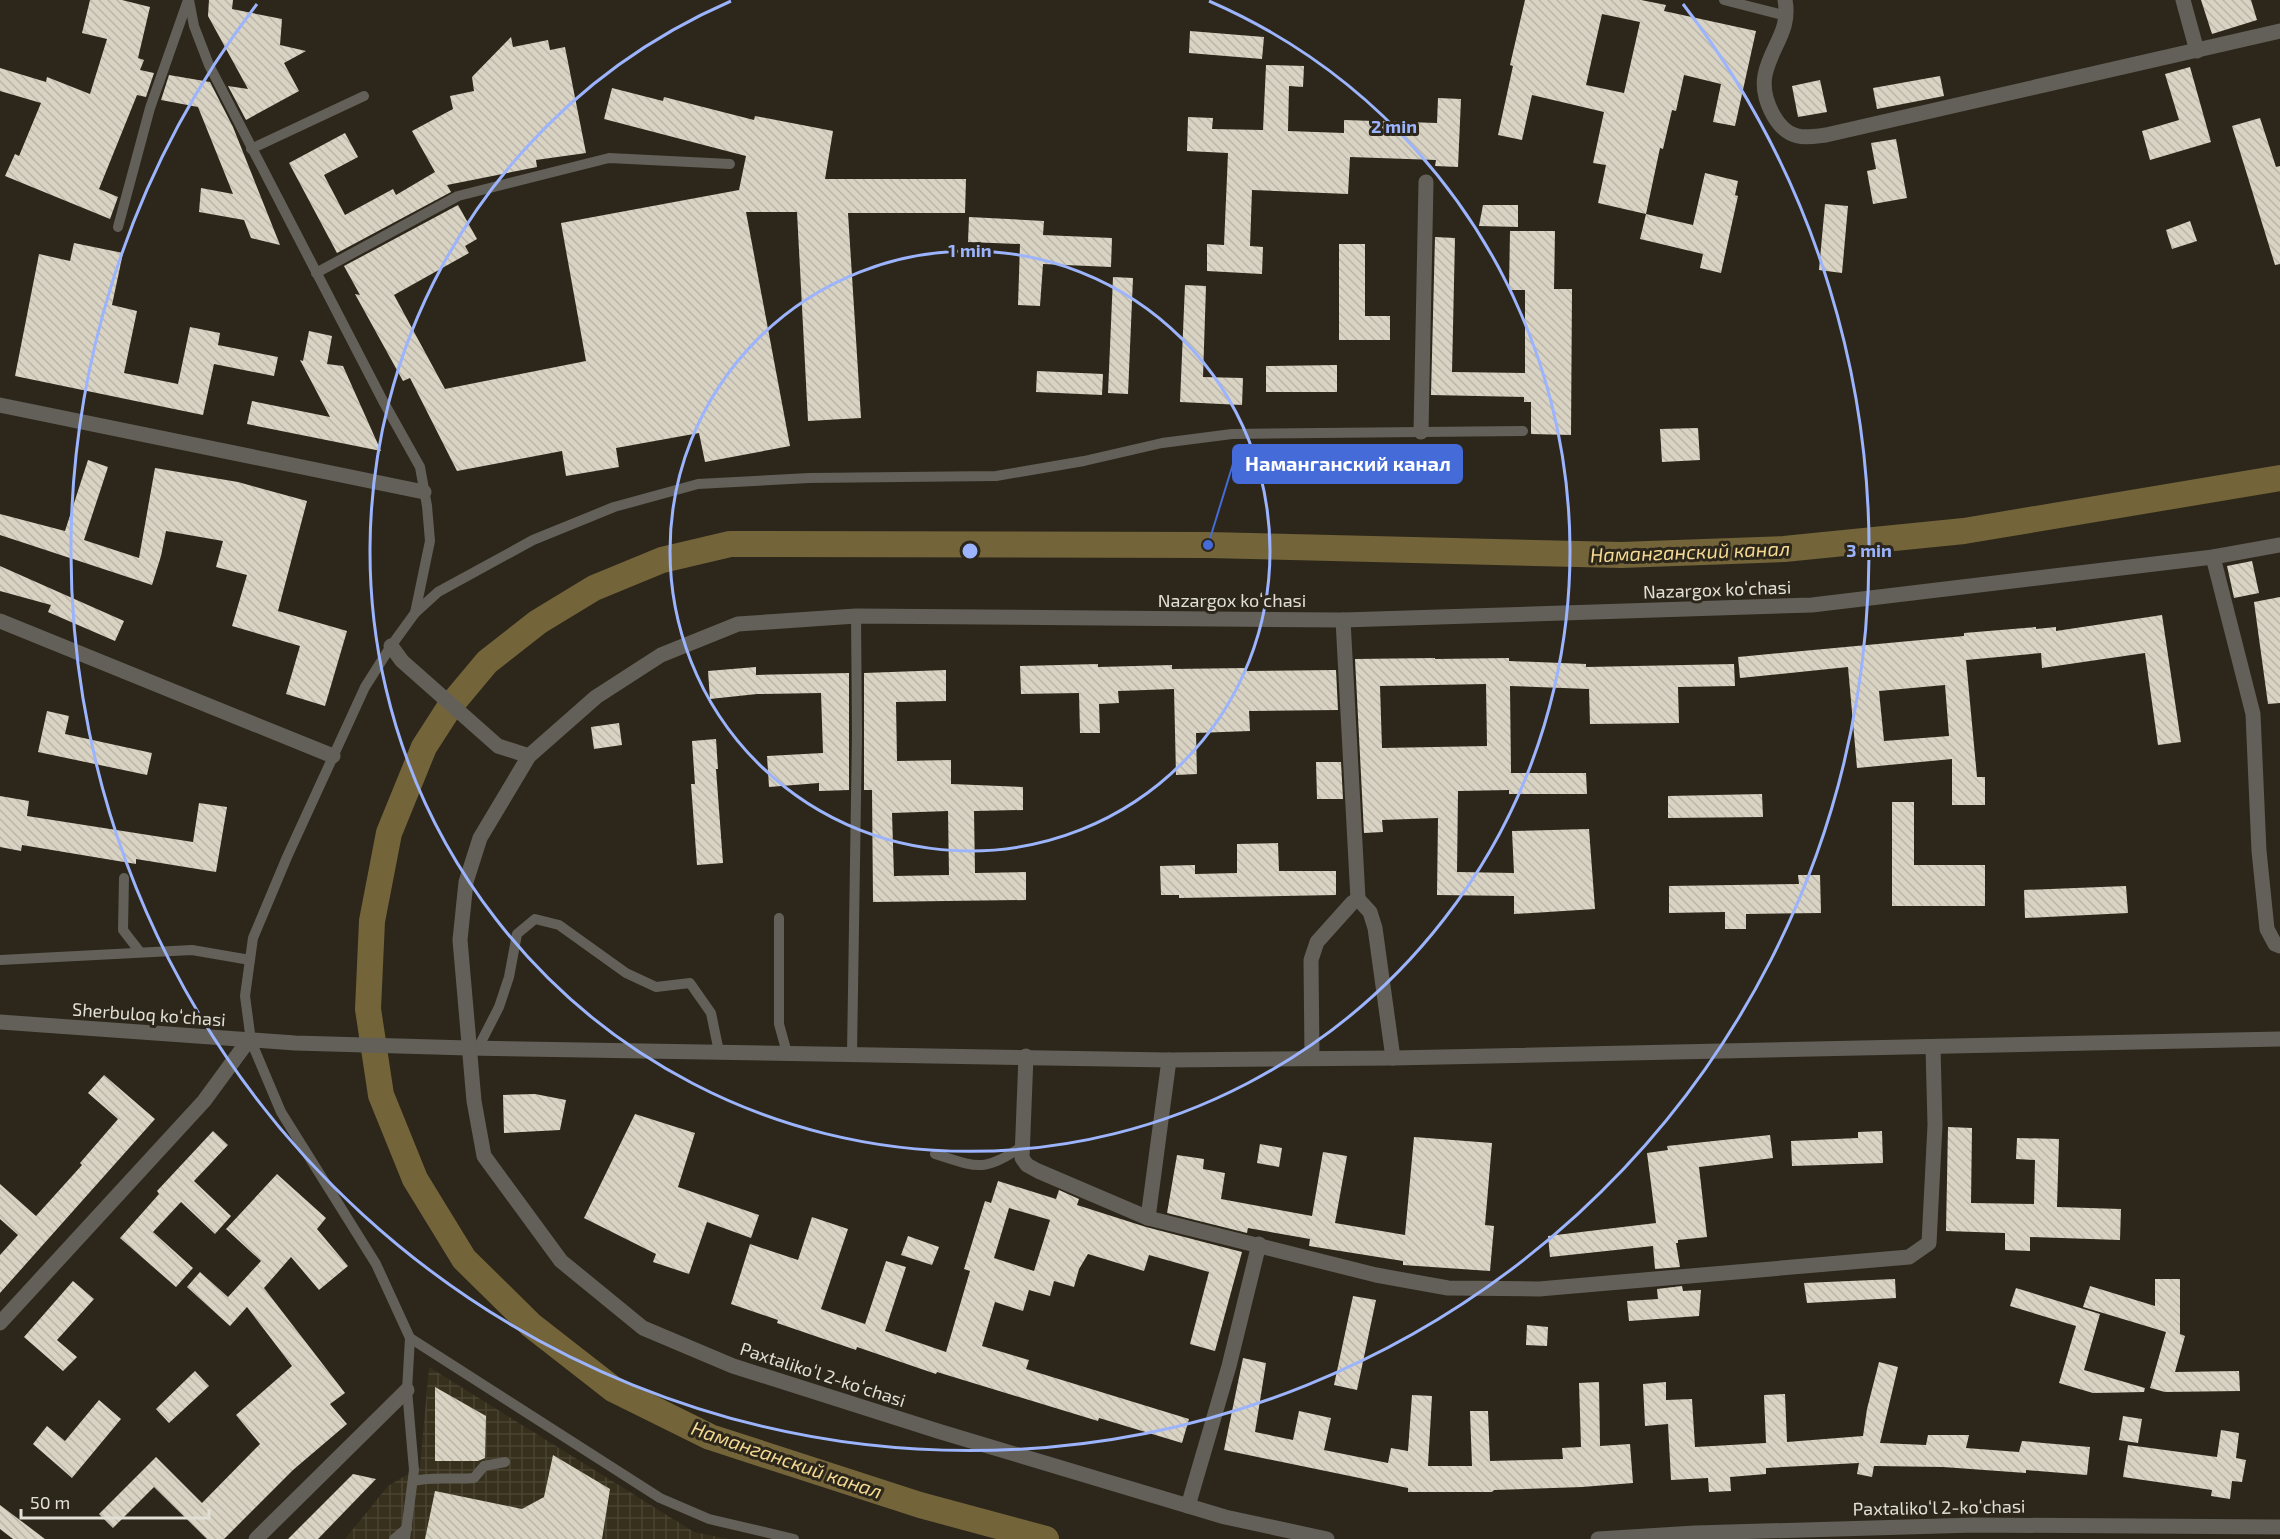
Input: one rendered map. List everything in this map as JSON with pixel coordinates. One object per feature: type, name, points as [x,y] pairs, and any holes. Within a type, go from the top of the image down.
[{"type":"street","points":[[1785,0],[1786,25],[1774,47],[1764,77],[1772,113],[1783,128],[1797,136],[1826,135],[2280,31]]},
{"type":"street","points":[[2183,0],[2197,51]]},
{"type":"street","points":[[1421,432],[1426,182]]},
{"type":"street","points":[[0,405],[424,492]]},
{"type":"street","name":"Nazargox koʻchasi","points":[[473,1048],[460,940],[466,882],[480,838],[529,756],[596,697],[661,655],[738,624],[856,616],[1343,620],[1812,605],[2213,557],[2280,545]]},
{"type":"street","points":[[2213,557],[2253,714],[2259,851],[2267,929],[2275,944],[2280,946]]},
{"type":"street","points":[[1343,620],[1358,899],[1370,912],[1375,928],[1393,1058]]},
{"type":"street","points":[[0,621],[333,756]]},
{"type":"street","points":[[391,646],[402,661],[498,746],[529,756]]},
{"type":"street","points":[[1312,1057],[1311,960],[1317,942],[1358,899]]},
{"type":"street","name":"Sherbuloq koʻchasi","points":[[0,1022],[295,1043],[1169,1060],[1393,1058],[2280,1039]]},
{"type":"street","points":[[0,1323],[204,1101],[250,1041]]},
{"type":"street","points":[[1026,1056],[1022,1158],[1027,1165],[1038,1171],[1148,1218],[1376,1275],[1448,1288],[1539,1289],[1909,1257],[1929,1243],[1935,1125],[1933,1047]]},
{"type":"street","name":"Paxtalikoʻl 2-koʻchasi","points":[[473,1048],[474,1101],[484,1156],[561,1262],[644,1328],[732,1366],[953,1436],[1225,1517],[1327,1539]]},
{"type":"street","points":[[1148,1218],[1169,1060]]},
{"type":"street","points":[[1188,1506],[1229,1366],[1258,1245]]},
{"type":"street","points":[[256,1539],[407,1390]]},
{"type":"street","name":"Paxtalikoʻl 2-koʻchasi","points":[[1598,1539],[1695,1533],[1975,1525],[2280,1527]]},
{"type":"lane","points":[[189,0],[194,26],[209,65],[316,273],[420,467],[430,541],[415,613]]},
{"type":"lane","points":[[118,227],[150,108],[189,0]]},
{"type":"lane","points":[[1724,0],[1787,16]]},
{"type":"lane","points":[[251,149],[364,96]]},
{"type":"lane","points":[[316,273],[458,196],[609,158],[730,164]]},
{"type":"lane","points":[[394,1539],[406,1534],[414,1470],[407,1390],[410,1338],[376,1264],[281,1112],[250,1041],[245,996],[253,938],[333,756],[365,687],[415,613],[438,592],[533,540],[614,507],[698,484],[810,478],[996,476],[1084,461],[1162,443],[1232,434],[1523,431]]},
{"type":"lane","points":[[852,1054],[856,616]]},
{"type":"lane","points":[[124,878],[123,930],[140,952]]},
{"type":"lane","points":[[779,918],[779,1024],[787,1053]]},
{"type":"lane","points":[[473,1048],[499,1007],[509,977],[517,934],[535,919],[559,925],[626,973],[656,987],[690,983],[711,1013],[719,1052]]},
{"type":"lane","points":[[0,960],[192,950],[250,960]]},
{"type":"lane","points":[[935,1154],[972,1166],[994,1164],[1021,1146]]},
{"type":"lane","points":[[410,1338],[660,1498],[709,1519],[794,1539]]},
{"type":"lane","points":[[413,1481],[430,1477],[474,1478],[484,1466],[505,1462]]},
{"type":"shaded area","points":[[429,1367],[694,1532],[728,1539],[345,1539],[388,1486],[420,1467]]},
{"type":"building","points":[[90,0],[122,0],[150,7],[138,58],[144,60],[140,70],[154,73],[146,97],[137,95],[99,189],[118,197],[110,219],[5,176],[15,154],[19,156],[41,103],[0,91],[0,68],[46,82],[47,77],[90,94],[107,39],[82,33]]},
{"type":"building","points":[[209,0],[233,0],[232,9],[282,19],[280,45],[306,51],[284,63],[299,91],[246,120],[228,86],[248,89],[208,16]]},
{"type":"building","points":[[1525,0],[1641,0],[1666,5],[1664,11],[1756,31],[1735,126],[1713,122],[1721,84],[1684,75],[1676,111],[1672,110],[1663,149],[1660,148],[1646,214],[1598,203],[1606,165],[1593,163],[1604,112],[1532,95],[1522,140],[1498,135],[1513,66],[1510,65]],"holes":[[[1602,14],[1640,22],[1624,93],[1586,85]]]},
{"type":"building","points":[[2201,0],[2251,0],[2257,20],[2212,34]]},
{"type":"building","points":[[1190,31],[1264,37],[1262,59],[1189,53]]},
{"type":"building","points":[[511,37],[513,47],[548,40],[550,50],[565,47],[586,153],[536,160],[537,167],[447,185],[451,192],[337,253],[289,163],[345,133],[358,157],[324,175],[345,215],[393,189],[396,195],[435,172],[412,131],[453,109],[450,96],[474,91],[472,77]]},
{"type":"building","points":[[1266,65],[1304,66],[1303,87],[1289,86],[1288,131],[1344,133],[1344,120],[1437,123],[1438,98],[1461,99],[1458,167],[1435,166],[1436,160],[1350,157],[1348,194],[1252,190],[1250,246],[1263,247],[1262,274],[1207,271],[1207,244],[1224,245],[1228,153],[1187,151],[1188,117],[1213,118],[1212,129],[1263,130]]},
{"type":"building","points":[[2190,67],[2211,142],[2150,160],[2142,131],[2179,120],[2165,74]]},
{"type":"building","points":[[169,75],[210,82],[233,127],[280,245],[251,238],[244,220],[199,212],[201,188],[233,194],[198,107],[161,100]]},
{"type":"building","points":[[1940,76],[1944,96],[1877,109],[1873,88]]},
{"type":"building","points":[[1820,80],[1827,112],[1798,117],[1792,86]]},
{"type":"building","points":[[612,88],[663,101],[664,97],[754,120],[755,116],[833,131],[825,179],[966,179],[965,213],[848,213],[861,418],[808,421],[797,212],[746,212],[790,446],[705,462],[699,433],[616,448],[619,467],[566,476],[562,451],[457,471],[410,378],[403,381],[355,294],[360,295],[344,266],[458,205],[477,239],[465,246],[469,253],[394,295],[445,389],[586,361],[561,223],[739,190],[746,156],[604,119]]},
{"type":"building","points":[[2260,118],[2276,167],[2280,166],[2280,264],[2275,265],[2232,126]]},
{"type":"building","points":[[1896,139],[1907,198],[1873,204],[1867,171],[1876,169],[1871,143]]},
{"type":"building","points":[[1705,173],[1738,181],[1735,195],[1738,196],[1721,273],[1700,268],[1703,254],[1640,239],[1646,214],[1693,225]]},
{"type":"building","points":[[1825,204],[1848,206],[1842,273],[1819,270]]},
{"type":"building","points":[[1483,205],[1518,205],[1518,227],[1479,226]]},
{"type":"building","points":[[969,217],[1044,221],[1043,235],[1112,238],[1111,267],[1043,264],[1040,306],[1018,305],[1020,244],[968,242]]},
{"type":"building","points":[[2190,221],[2197,241],[2172,249],[2166,230]]},
{"type":"building","points":[[1510,231],[1555,231],[1554,289],[1572,289],[1571,435],[1531,434],[1531,402],[1524,402],[1524,397],[1431,395],[1435,237],[1455,238],[1452,372],[1525,373],[1525,290],[1509,290]]},
{"type":"building","points":[[74,243],[123,253],[112,305],[137,311],[124,373],[178,384],[190,327],[220,333],[218,345],[278,357],[274,376],[214,364],[203,415],[15,376],[39,254],[70,261]]},
{"type":"building","points":[[1339,244],[1365,244],[1365,316],[1390,316],[1390,340],[1339,340]]},
{"type":"building","points":[[1113,277],[1133,278],[1128,394],[1108,393]]},
{"type":"building","points":[[1185,285],[1206,286],[1203,377],[1243,378],[1242,405],[1180,402]]},
{"type":"building","points":[[309,331],[332,336],[327,364],[343,366],[381,451],[247,424],[252,401],[330,417],[300,360],[303,361]]},
{"type":"building","points":[[1337,365],[1337,392],[1266,392],[1266,366]]},
{"type":"building","points":[[1037,371],[1103,374],[1102,395],[1036,392]]},
{"type":"building","points":[[1698,428],[1700,460],[1662,462],[1660,429]]},
{"type":"building","points":[[88,460],[108,467],[84,540],[139,558],[155,468],[238,482],[307,501],[278,611],[347,631],[325,706],[286,694],[300,646],[232,626],[247,575],[216,567],[223,541],[166,531],[152,585],[0,535],[0,514],[65,531]]},
{"type":"building","points":[[2252,561],[2259,593],[2234,598],[2227,566]]},
{"type":"building","points":[[0,566],[124,621],[115,641],[48,612],[51,605],[0,591]]},
{"type":"building","points":[[2280,597],[2280,703],[2268,704],[2254,602]]},
{"type":"building","points":[[2162,615],[2181,742],[2158,745],[2145,653],[2042,668],[2041,653],[1966,660],[1977,777],[1985,777],[1985,805],[1952,805],[1952,759],[1857,768],[1848,667],[1740,678],[1738,657],[2036,627],[2036,629],[2056,627],[2056,631]],"holes":[[[1945,685],[1949,736],[1884,741],[1879,691]]]},
{"type":"building","points":[[1509,658],[1509,661],[1586,664],[1586,667],[1734,664],[1735,686],[1678,687],[1679,723],[1590,724],[1589,689],[1510,686],[1511,773],[1586,773],[1587,794],[1509,794],[1509,790],[1458,791],[1457,872],[1514,873],[1512,831],[1589,829],[1595,909],[1514,914],[1514,896],[1437,895],[1438,818],[1382,820],[1383,832],[1364,833],[1355,659]],"holes":[[[1486,684],[1487,746],[1382,748],[1380,686]]]},
{"type":"building","points":[[1098,664],[1098,667],[1172,665],[1172,669],[1247,668],[1247,671],[1336,670],[1338,710],[1249,711],[1250,731],[1196,733],[1197,774],[1176,775],[1174,689],[1118,691],[1119,703],[1099,704],[1100,733],[1080,733],[1079,693],[1021,694],[1020,666]]},
{"type":"building","points":[[756,667],[756,675],[849,673],[849,790],[819,791],[819,783],[769,787],[767,756],[823,753],[821,693],[757,694],[710,699],[708,671]]},
{"type":"building","points":[[946,670],[946,701],[896,702],[897,761],[951,760],[951,784],[1023,787],[1023,810],[974,811],[975,873],[1026,872],[1026,900],[873,902],[872,790],[864,790],[864,673]],"holes":[[[948,811],[949,875],[894,876],[892,813]]]},
{"type":"building","points":[[47,711],[69,716],[65,734],[152,753],[147,775],[38,752]]},
{"type":"building","points":[[619,723],[622,745],[594,749],[591,727]]},
{"type":"building","points":[[716,739],[723,863],[697,865],[691,784],[695,784],[692,741]]},
{"type":"building","points":[[1316,762],[1341,762],[1343,799],[1317,799]]},
{"type":"building","points":[[1762,794],[1763,817],[1668,818],[1668,796]]},
{"type":"building","points":[[0,796],[29,801],[27,816],[193,842],[199,803],[227,807],[216,872],[136,859],[136,864],[22,845],[21,851],[0,847]]},
{"type":"building","points":[[1892,802],[1914,802],[1914,865],[1985,865],[1985,906],[1892,906]]},
{"type":"building","points":[[1278,843],[1279,871],[1336,871],[1336,895],[1179,898],[1179,895],[1161,895],[1160,866],[1195,865],[1195,874],[1237,873],[1237,844]]},
{"type":"building","points":[[1798,875],[1820,875],[1821,913],[1746,914],[1746,929],[1725,929],[1725,912],[1669,913],[1669,886],[1799,884]]},
{"type":"building","points":[[2126,886],[2128,913],[2025,918],[2024,890]]},
{"type":"building","points":[[104,1075],[155,1119],[0,1293],[0,1255],[18,1235],[0,1219],[0,1184],[36,1216],[82,1165],[80,1163],[118,1119],[88,1093]]},
{"type":"building","points":[[535,1094],[566,1100],[560,1130],[504,1133],[503,1095]]},
{"type":"building","points":[[635,1114],[695,1133],[678,1187],[759,1215],[751,1238],[707,1222],[689,1274],[653,1262],[656,1254],[584,1218]]},
{"type":"building","points":[[1948,1127],[1972,1128],[1971,1203],[2034,1204],[2035,1160],[2016,1159],[2017,1138],[2059,1139],[2057,1207],[2121,1209],[2120,1240],[2030,1237],[2030,1251],[2005,1250],[2005,1233],[1946,1231]]},
{"type":"building","points":[[213,1131],[228,1145],[194,1181],[231,1216],[215,1234],[181,1202],[153,1232],[193,1268],[176,1287],[120,1238],[159,1194],[157,1191]]},
{"type":"building","points":[[1882,1131],[1883,1163],[1792,1166],[1791,1141],[1858,1138],[1858,1132]]},
{"type":"building","points":[[1770,1135],[1773,1158],[1699,1167],[1707,1237],[1678,1240],[1676,1243],[1680,1267],[1655,1269],[1653,1246],[1550,1257],[1548,1236],[1656,1223],[1647,1153],[1668,1150],[1667,1146]]},
{"type":"building","points":[[1414,1137],[1492,1143],[1485,1225],[1494,1226],[1490,1271],[1403,1265],[1403,1261],[1309,1246],[1310,1239],[1248,1228],[1247,1233],[1167,1213],[1177,1155],[1204,1159],[1203,1169],[1225,1173],[1221,1199],[1312,1216],[1323,1152],[1347,1156],[1335,1223],[1405,1235]]},
{"type":"building","points":[[1260,1144],[1282,1148],[1279,1167],[1257,1163]]},
{"type":"building","points":[[277,1174],[326,1218],[317,1229],[348,1266],[319,1290],[291,1257],[264,1288],[345,1393],[330,1404],[347,1424],[293,1470],[224,1539],[207,1539],[154,1487],[113,1528],[99,1514],[156,1457],[202,1503],[260,1444],[236,1415],[292,1366],[247,1307],[230,1326],[187,1287],[200,1272],[228,1297],[261,1261],[226,1229]]},
{"type":"building","points":[[998,1181],[1056,1199],[1059,1190],[1079,1199],[1077,1205],[1146,1227],[1242,1252],[1215,1351],[1190,1344],[1209,1272],[1149,1255],[1144,1271],[1088,1254],[1079,1269],[1074,1287],[1054,1281],[1050,1296],[1029,1290],[1023,1311],[995,1302],[982,1346],[1029,1360],[1026,1369],[1189,1419],[1182,1443],[1099,1418],[1098,1421],[937,1372],[936,1374],[857,1347],[856,1350],[777,1323],[778,1320],[731,1304],[750,1244],[798,1260],[812,1217],[848,1229],[821,1309],[865,1324],[886,1261],[906,1267],[885,1331],[946,1352],[970,1271],[964,1269],[985,1201],[991,1203]],"holes":[[[1009,1208],[1050,1220],[1034,1271],[994,1258]]]},
{"type":"building","points":[[908,1236],[939,1247],[932,1265],[901,1255]]},
{"type":"building","points":[[1895,1279],[1896,1298],[1807,1303],[1804,1283]]},
{"type":"building","points":[[2155,1279],[2180,1279],[2180,1334],[2185,1336],[2175,1372],[2239,1371],[2240,1391],[2165,1392],[2150,1388],[2166,1332],[2083,1307],[2090,1286],[2155,1306]]},
{"type":"building","points":[[73,1281],[94,1299],[57,1340],[77,1357],[63,1371],[24,1337]]},
{"type":"building","points":[[1682,1286],[1683,1291],[1701,1290],[1699,1316],[1629,1321],[1627,1301],[1658,1299],[1657,1289]]},
{"type":"building","points":[[2016,1288],[2100,1314],[2084,1370],[2145,1388],[2144,1392],[2093,1393],[2059,1383],[2076,1326],[2010,1306]]},
{"type":"building","points":[[1353,1296],[1376,1300],[1357,1390],[1334,1385]]},
{"type":"building","points":[[1527,1325],[1548,1327],[1547,1346],[1526,1345]]},
{"type":"building","points":[[1243,1358],[1266,1363],[1255,1432],[1293,1440],[1299,1411],[1331,1418],[1324,1450],[1388,1463],[1391,1448],[1408,1451],[1412,1395],[1432,1396],[1428,1466],[1472,1466],[1470,1411],[1488,1411],[1490,1461],[1563,1459],[1562,1448],[1581,1447],[1579,1383],[1599,1382],[1600,1446],[1630,1444],[1633,1483],[1494,1490],[1492,1492],[1408,1492],[1408,1488],[1224,1450]]},
{"type":"building","points":[[1879,1362],[1898,1367],[1880,1443],[1926,1445],[1928,1435],[1969,1435],[1966,1448],[2019,1452],[2022,1441],[2090,1447],[2087,1475],[2026,1470],[2026,1473],[1943,1467],[1874,1466],[1872,1477],[1857,1474],[1859,1463],[1766,1468],[1766,1474],[1730,1477],[1731,1491],[1709,1492],[1708,1478],[1671,1480],[1668,1424],[1645,1426],[1643,1384],[1666,1382],[1666,1400],[1692,1399],[1695,1447],[1766,1443],[1764,1395],[1785,1394],[1787,1442],[1863,1436]]},
{"type":"building","points":[[195,1371],[209,1386],[169,1423],[156,1409]]},
{"type":"building","points":[[435,1387],[486,1416],[485,1458],[478,1461],[435,1461]]},
{"type":"building","points":[[99,1400],[121,1419],[72,1478],[33,1444],[47,1426],[65,1441]]},
{"type":"building","points":[[2123,1416],[2142,1419],[2138,1443],[2119,1440]]},
{"type":"building","points":[[2221,1430],[2239,1433],[2236,1458],[2246,1460],[2242,1482],[2232,1481],[2230,1499],[2211,1496],[2212,1490],[2123,1477],[2128,1445],[2217,1457]]},
{"type":"building","points":[[553,1455],[610,1489],[602,1539],[425,1539],[435,1491],[522,1509],[544,1497]]},
{"type":"building","points":[[353,1474],[376,1479],[318,1539],[288,1539]]},
{"type":"building","points":[[0,1505],[45,1539],[13,1539],[0,1529]]},
{"type":"waterway","name":"Наманганский канал","points":[[1046,1539],[920,1505],[710,1437],[613,1389],[531,1325],[464,1259],[415,1179],[381,1095],[368,1009],[372,921],[389,833],[424,747],[451,705],[487,662],[538,622],[594,588],[662,560],[730,544],[1208,545],[1621,555],[1784,549],[1964,531],[2280,478]]},
{"type":"place","name":"Наманганский канал","points":[[1208,545]]}]
